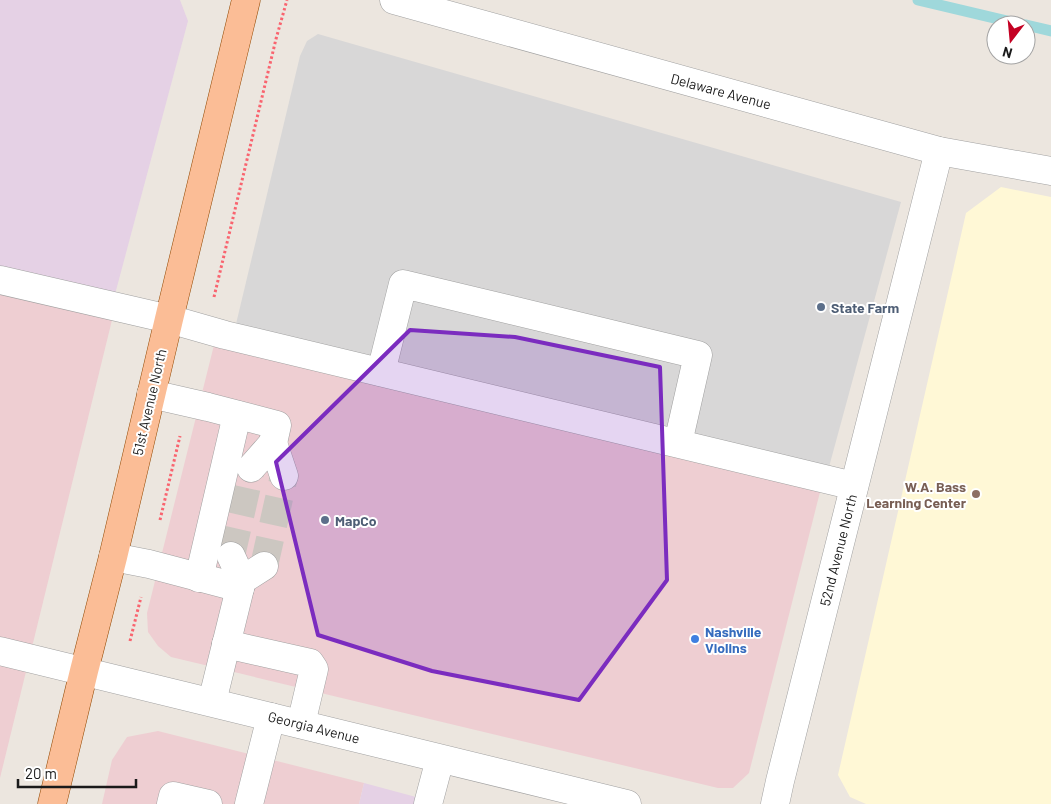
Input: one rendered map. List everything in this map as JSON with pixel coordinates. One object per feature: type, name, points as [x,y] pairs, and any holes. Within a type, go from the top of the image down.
[{"type":"main road","name":"51st Avenue North","points":[[52,804],[246,0]]},
{"type":"street","name":"Delaware Avenue","points":[[394,0],[939,151],[1051,171]]},
{"type":"street","name":"52nd Avenue North","points":[[775,804],[939,151]]},
{"type":"street","points":[[0,280],[854,486]]},
{"type":"street","points":[[381,372],[403,284],[698,354],[678,443]]},
{"type":"street","points":[[151,394],[277,425],[272,443],[251,468]]},
{"type":"street","points":[[200,578],[237,415]]},
{"type":"street","points":[[272,443],[284,476]]},
{"type":"street","points":[[113,557],[149,564],[200,578],[244,572],[212,702]]},
{"type":"street","points":[[226,644],[310,663],[314,668],[301,724]]},
{"type":"street","name":"Georgia Avenue","points":[[0,651],[627,804]]},
{"type":"street","points":[[249,804],[271,717]]},
{"type":"street","points":[[428,804],[440,759]]},
{"type":"street","points":[[171,804],[173,796],[208,804]]},
{"type":"highlighted area","points":[[410,330],[515,337],[660,367],[667,580],[579,700],[432,671],[318,635],[276,462]]},
{"type":"shaded area","points":[[0,0],[180,0],[188,21],[114,298],[0,271]]},
{"type":"shaded area","points":[[318,34],[901,202],[829,467],[236,324],[300,56],[307,41]]},
{"type":"shaded area","name":"W.A. Bass Learning Center","points":[[1001,187],[1051,197],[1051,804],[866,804],[850,797],[838,775],[966,213]]},
{"type":"shaded area","points":[[0,293],[112,320],[0,778]]},
{"type":"shaded area","points":[[214,345],[820,492],[749,773],[733,788],[718,788],[171,657],[158,646],[148,632],[147,613]]},
{"type":"shaded area","points":[[158,731],[364,783],[359,804],[102,804],[112,760],[127,737]]},
{"type":"shaded area","points":[[364,783],[442,804],[359,804]]},
{"type":"waterway","points":[[918,0],[986,16]]},
{"type":"waterway","points":[[1036,27],[1051,31]]},
{"type":"tunnel","points":[[231,556],[251,468]]},
{"type":"tunnel","points":[[264,566],[284,476]]},
{"type":"place","name":"State Farm","points":[[821,307]]},
{"type":"place","name":"W.A. Bass Learning Center","points":[[976,494]]},
{"type":"place","name":"MapCo","points":[[325,520]]},
{"type":"place","name":"Nashville Violins","points":[[695,639]]}]
